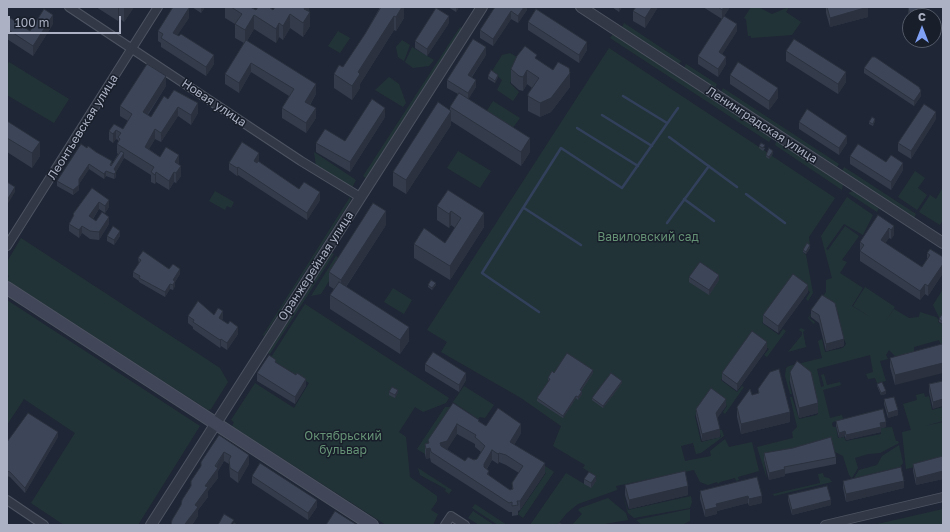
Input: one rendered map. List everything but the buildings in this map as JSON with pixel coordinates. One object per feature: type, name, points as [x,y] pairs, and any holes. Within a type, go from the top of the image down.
[{"type":"main road","points":[[7,288],[372,525]]},
{"type":"street","name":"Новая улица","points":[[70,7],[301,161],[360,197]]},
{"type":"street","name":"Леонтьевская улица","points":[[7,246],[158,7]]},
{"type":"street","name":"Оранжерейная улица","points":[[151,525],[482,7]]},
{"type":"street","name":"Ленинградская улица","points":[[581,7],[943,244]]},
{"type":"street","points":[[824,525],[943,496]]},
{"type":"street","points":[[7,500],[44,525]]},
{"type":"street","points":[[445,525],[451,516],[465,525]]},
{"type":"green space","points":[[751,7],[758,7],[772,14],[789,7],[786,12],[801,22],[792,35],[751,38],[751,36],[748,36],[746,19],[744,18]]},
{"type":"green space","points":[[624,23],[681,61],[679,64],[622,27]]},
{"type":"green space","points":[[460,27],[462,28],[366,178],[363,176]]},
{"type":"green space","points":[[338,31],[350,38],[340,53],[328,46]]},
{"type":"green space","points":[[613,34],[770,137],[771,139],[769,142],[610,38]]},
{"type":"green space","points":[[402,40],[410,45],[404,61],[398,57],[396,47]]},
{"type":"green space","points":[[412,47],[434,60],[429,66],[413,68],[405,62]]},
{"type":"green space","name":"Вавиловский сад","points":[[609,48],[759,147],[761,145],[765,148],[764,150],[766,152],[773,153],[772,156],[835,198],[809,237],[810,247],[807,246],[803,252],[806,255],[813,293],[808,301],[806,299],[810,292],[794,280],[762,323],[779,335],[783,329],[786,331],[767,357],[764,355],[769,349],[752,337],[731,365],[721,380],[737,392],[742,386],[744,387],[725,414],[723,412],[727,406],[711,394],[695,416],[701,442],[721,437],[719,430],[722,430],[724,436],[701,453],[696,454],[693,443],[681,446],[685,461],[711,456],[710,451],[725,439],[729,447],[752,442],[759,471],[738,477],[739,480],[736,481],[735,478],[720,482],[718,484],[717,482],[708,485],[700,482],[694,470],[616,486],[617,490],[578,504],[567,513],[557,525],[530,525],[566,473],[591,488],[589,477],[591,473],[583,468],[585,465],[553,446],[561,426],[521,398],[441,352],[447,342],[427,330]]},
{"type":"green space","points":[[510,53],[524,61],[510,83],[519,92],[513,101],[497,90],[502,80],[492,71],[502,55]]},
{"type":"green space","points":[[9,62],[69,99],[54,123],[7,95],[7,65]]},
{"type":"green space","points":[[686,64],[717,84],[715,88],[684,68]]},
{"type":"green space","points":[[389,77],[399,84],[406,103],[403,107],[375,90]]},
{"type":"green space","points":[[723,88],[839,164],[837,167],[721,92]]},
{"type":"green space","points":[[493,101],[520,118],[512,129],[486,112]]},
{"type":"green space","points":[[776,142],[779,142],[843,184],[842,190],[775,145]]},
{"type":"green space","points":[[458,151],[491,171],[480,188],[447,168]]},
{"type":"green space","points":[[314,152],[356,180],[352,188],[316,167]]},
{"type":"green space","points":[[844,167],[916,214],[914,218],[842,171]]},
{"type":"green space","points":[[915,171],[925,178],[918,188],[927,195],[917,210],[898,197]]},
{"type":"green space","points":[[942,189],[943,220],[940,225],[919,212],[930,195],[936,199]]},
{"type":"green space","points":[[215,191],[234,202],[231,208],[227,206],[225,210],[209,201]]},
{"type":"green space","points":[[853,191],[879,208],[877,212],[848,193]]},
{"type":"green space","points":[[350,197],[351,200],[264,336],[263,335]]},
{"type":"green space","points":[[847,197],[873,215],[863,235],[844,224],[826,249],[828,250],[845,226],[859,236],[842,260],[847,262],[840,273],[863,288],[852,306],[872,318],[853,306],[865,287],[895,307],[883,325],[894,309],[909,318],[919,317],[920,312],[936,317],[939,320],[938,322],[943,325],[943,345],[941,345],[939,340],[914,347],[914,352],[896,357],[889,350],[886,355],[888,359],[880,361],[886,381],[877,383],[875,378],[868,379],[866,374],[873,372],[870,355],[817,369],[821,387],[824,386],[821,375],[824,374],[827,385],[840,382],[841,385],[823,390],[830,418],[842,415],[843,419],[833,422],[832,424],[833,427],[836,427],[838,438],[844,437],[846,441],[881,434],[880,428],[892,427],[896,441],[899,443],[880,453],[868,454],[855,458],[858,468],[852,478],[849,475],[843,456],[835,452],[832,443],[764,460],[767,479],[757,447],[793,438],[792,432],[797,427],[790,397],[792,397],[799,419],[817,415],[818,413],[811,384],[797,370],[789,382],[792,394],[790,394],[785,376],[786,368],[822,358],[818,341],[822,339],[825,352],[843,348],[846,344],[842,334],[838,312],[821,301],[809,318],[815,322],[814,324],[808,318],[826,292],[826,280],[832,278],[821,236]]},
{"type":"green space","points":[[21,238],[220,368],[228,382],[211,409],[208,410],[7,280],[9,276],[7,274],[7,262]]},
{"type":"green space","points":[[332,253],[334,254],[270,354],[268,353]]},
{"type":"green space","points":[[336,256],[342,260],[321,294],[311,296]]},
{"type":"green space","points":[[393,288],[412,300],[404,314],[384,302]]},
{"type":"green space","points":[[943,289],[943,315],[940,319],[933,305]]},
{"type":"green space","points":[[7,300],[200,426],[138,525],[64,525],[31,503],[75,433],[24,399],[7,425]]},
{"type":"green space","name":"Октябрьский бульвар","points":[[305,304],[449,398],[446,403],[423,412],[415,407],[399,432],[406,437],[410,477],[437,496],[437,501],[431,510],[438,514],[433,525],[386,525],[232,426],[234,422],[231,420],[255,383],[294,408],[309,383],[270,359]]},
{"type":"green space","points":[[801,328],[805,330],[803,332],[806,347],[788,352],[802,335],[802,332],[799,330]]},
{"type":"green space","points":[[464,386],[494,405],[485,418],[480,417],[478,419],[453,402]]},
{"type":"green space","points":[[924,393],[925,397],[929,396],[932,410],[943,407],[943,421],[925,426],[943,422],[943,460],[906,469],[902,432],[911,430],[903,404],[917,400],[916,395]]},
{"type":"green space","points":[[445,407],[452,407],[425,454],[417,449]]},
{"type":"green space","points":[[899,445],[903,463],[900,467],[854,478],[859,470],[877,465],[882,456]]},
{"type":"green space","points":[[528,454],[554,472],[523,518],[518,514],[546,473],[524,458]]},
{"type":"green space","points":[[418,468],[452,490],[449,494],[445,491],[446,489],[420,475]]},
{"type":"green space","points":[[823,473],[824,477],[829,478],[832,482],[774,496],[773,494],[820,483],[818,474]]},
{"type":"green space","points":[[623,495],[628,510],[691,496],[692,502],[690,508],[634,518],[628,513]]},
{"type":"green space","points":[[608,498],[626,513],[628,520],[599,525],[572,525],[582,514],[578,510],[580,508]]},
{"type":"green space","points":[[475,504],[507,525],[498,525],[472,508]]},
{"type":"green space","points":[[690,509],[690,521],[682,525],[642,525],[636,520]]},
{"type":"green space","points":[[943,509],[943,525],[873,525]]},
{"type":"green space","points":[[473,511],[494,525],[479,525],[468,518]]},
{"type":"waterway","points":[[623,96],[667,123]]},
{"type":"waterway","points":[[539,312],[482,273],[561,148],[622,188],[678,108]]},
{"type":"waterway","points":[[602,115],[652,146]]},
{"type":"waterway","points":[[577,128],[638,166]]},
{"type":"waterway","points":[[669,137],[737,187]]},
{"type":"waterway","points":[[667,223],[709,166]]},
{"type":"waterway","points":[[746,194],[785,223]]},
{"type":"waterway","points":[[684,199],[714,221]]},
{"type":"waterway","points":[[524,208],[581,245]]}]
